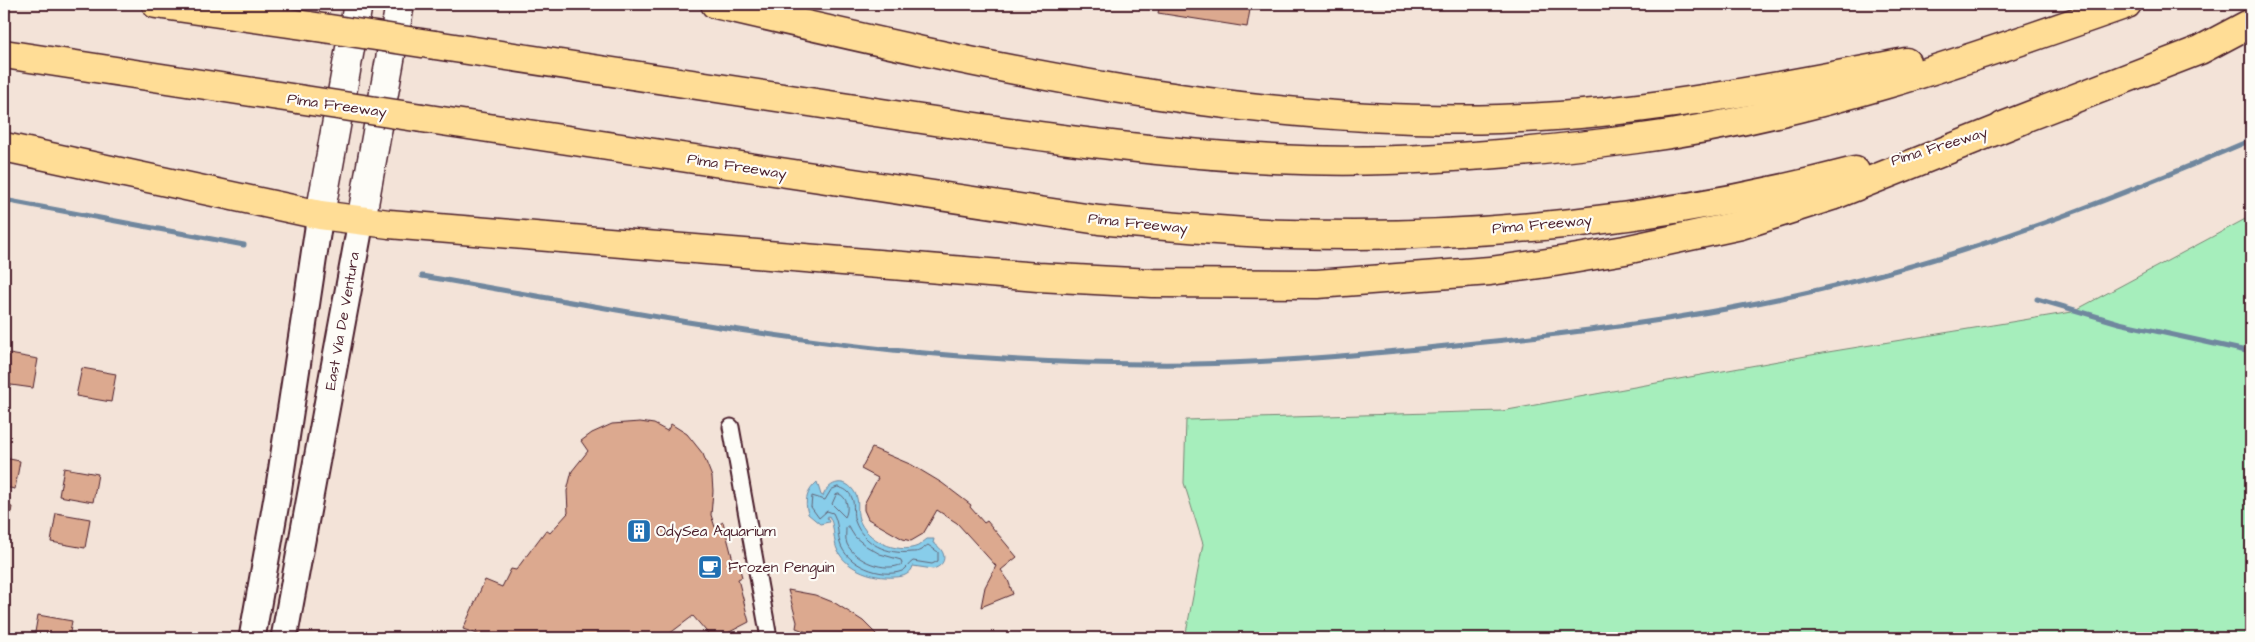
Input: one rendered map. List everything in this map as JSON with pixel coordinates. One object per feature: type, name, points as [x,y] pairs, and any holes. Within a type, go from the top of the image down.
[{"type":"highway","points":[[156,4],[1087,143],[1277,159],[1375,161],[1468,157],[1541,150],[1640,139],[1729,124],[1840,98],[1929,72],[2127,4]]},
{"type":"highway","points":[[715,4],[992,66],[1103,86],[1299,111],[1450,119],[1551,116],[1669,105],[1727,97],[2028,39]]},
{"type":"highway","name":"Pima Freeway","points":[[4,54],[1099,220],[1280,234],[1362,235],[1541,226],[1712,203],[1785,189],[1899,160],[2022,120],[2200,50],[2251,23]]},
{"type":"highway","points":[[4,147],[361,221],[1038,277],[1152,283],[1317,284],[1438,275],[1554,262],[1741,225],[1832,196],[2022,120]]},
{"type":"main road","points":[[320,214],[358,4]]},
{"type":"main road","name":"East Via De Ventura","points":[[361,221],[400,4]]},
{"type":"street","points":[[252,638],[279,486],[320,214]]},
{"type":"street","name":"East Via De Ventura","points":[[284,638],[361,221]]},
{"type":"street","points":[[732,426],[769,638]]},
{"type":"green space","points":[[2251,216],[2251,638],[1185,638],[1203,544],[1184,483],[1186,420],[1502,411],[1828,352],[2072,312]]},
{"type":"water","points":[[817,482],[823,496],[833,484],[843,483],[851,488],[856,496],[858,516],[863,527],[883,544],[901,549],[918,546],[927,539],[934,539],[933,543],[943,553],[942,564],[933,569],[913,566],[909,573],[898,577],[867,574],[850,565],[838,551],[829,516],[827,517],[829,522],[820,524],[808,514],[807,496]]},
{"type":"building","points":[[1160,4],[1251,4],[1247,27],[1158,13]]},
{"type":"building","points":[[4,353],[38,359],[33,388],[4,384]]},
{"type":"building","points":[[82,368],[116,374],[111,402],[76,396]]},
{"type":"building","name":"OdySea Aquarium","points":[[640,422],[654,424],[667,431],[671,424],[687,434],[703,454],[712,477],[711,515],[715,527],[723,522],[733,560],[737,559],[742,577],[738,579],[749,622],[718,638],[712,638],[693,616],[669,634],[673,638],[489,638],[463,629],[485,580],[502,587],[511,569],[516,570],[546,530],[550,533],[568,513],[567,491],[572,471],[588,451],[581,441],[592,433],[612,424]]},
{"type":"building","points":[[872,448],[912,465],[942,483],[971,505],[970,507],[984,523],[987,521],[1017,557],[1001,570],[1008,580],[1013,594],[981,607],[985,587],[996,566],[957,523],[937,510],[923,534],[911,541],[903,539],[868,519],[864,510],[864,504],[878,478],[861,469]]},
{"type":"building","points":[[4,458],[20,461],[15,489],[4,487]]},
{"type":"building","points":[[64,468],[98,474],[93,502],[59,496]]},
{"type":"building","points":[[4,505],[12,507],[7,535],[4,534]]},
{"type":"building","points":[[56,513],[90,519],[85,548],[51,542]]},
{"type":"building","points":[[788,590],[815,595],[835,603],[863,621],[880,638],[823,638],[796,628],[797,622]]},
{"type":"building","points":[[38,615],[72,621],[69,638],[34,638]]},
{"type":"waterway","points":[[422,276],[728,328],[851,345],[948,355],[1053,362],[1194,364],[1370,354],[1621,326],[1719,310],[1815,291],[1962,251],[2108,199],[2251,140]]},
{"type":"waterway","points":[[4,200],[244,245]]},
{"type":"waterway","points":[[2037,299],[2119,323],[2251,352]]},
{"type":"place","name":"OdySea Aquarium","points":[[639,531]]},
{"type":"place","name":"Frozen Penguin","points":[[710,567]]}]
